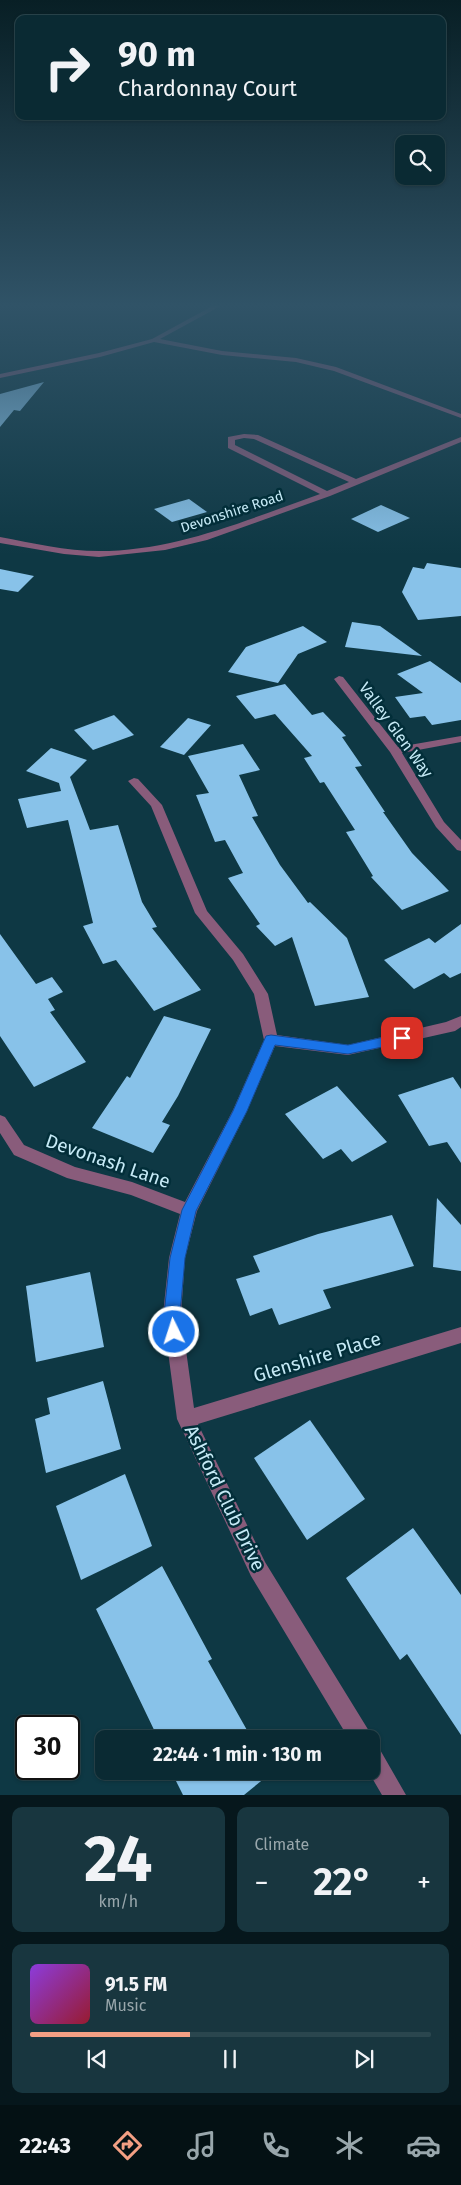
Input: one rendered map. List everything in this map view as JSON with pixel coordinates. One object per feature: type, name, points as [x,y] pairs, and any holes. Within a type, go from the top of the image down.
[{"type":"street","points":[[383,387],[461,416]]},
{"type":"street","points":[[327,494],[231,446],[231,439],[244,436],[255,437],[356,482]]},
{"type":"street","name":"Devonshire Road","points":[[0,540],[64,551],[99,554],[165,547],[204,538],[327,494],[461,439]]},
{"type":"street","name":"Valley Glen Way","points":[[339,679],[395,751],[440,824],[461,847]]},
{"type":"street","points":[[395,751],[461,739]]},
{"type":"street","points":[[134,781],[156,805],[201,913],[238,957],[261,994],[271,1040],[348,1050],[450,1027],[461,1021]]},
{"type":"street","name":"Ashford Club Drive","points":[[271,1040],[240,1111],[189,1210],[177,1258],[172,1314],[186,1419],[258,1569],[356,1730]]},
{"type":"street","name":"Devonash Lane","points":[[0,1121],[19,1150],[72,1172],[132,1189],[189,1210]]},
{"type":"street","name":"Glenshire Place","points":[[186,1419],[461,1335]]},
{"type":"street","points":[[380,1771],[395,1795]]},
{"type":"building","points":[[27,387],[40,387],[20,411],[14,410],[0,427],[0,394]]},
{"type":"building","points":[[189,499],[207,512],[172,522],[154,509]]},
{"type":"building","points":[[381,505],[410,518],[378,532],[351,519]]},
{"type":"building","points":[[427,563],[461,568],[461,616],[418,620],[402,592],[413,567],[424,569]]},
{"type":"building","points":[[0,569],[34,576],[18,592],[0,589]]},
{"type":"building","points":[[352,622],[380,626],[422,656],[345,647]]},
{"type":"building","points":[[303,626],[327,642],[298,654],[278,683],[228,672],[246,647]]},
{"type":"building","points":[[430,661],[461,683],[461,720],[432,725],[425,716],[410,718],[395,697],[423,693],[397,674]]},
{"type":"building","points":[[285,684],[312,715],[323,712],[346,736],[342,737],[362,766],[355,767],[385,812],[383,812],[412,853],[449,891],[402,910],[371,877],[373,876],[346,832],[355,830],[324,782],[320,783],[304,758],[312,756],[275,714],[255,719],[236,696]]},
{"type":"building","points":[[114,715],[134,735],[93,750],[74,730]]},
{"type":"building","points":[[188,718],[211,725],[184,755],[160,747]]},
{"type":"building","points":[[243,744],[260,770],[239,775],[258,816],[252,817],[280,865],[308,903],[310,902],[347,938],[369,997],[315,1006],[292,937],[275,946],[256,926],[260,924],[228,878],[243,873],[225,840],[215,842],[196,795],[209,793],[188,756]]},
{"type":"building","points":[[51,748],[87,760],[70,777],[90,830],[118,825],[142,902],[157,927],[152,928],[201,990],[154,1011],[116,960],[103,964],[83,926],[93,923],[68,820],[27,828],[18,799],[61,791],[59,783],[26,771]]},
{"type":"building","points":[[461,924],[461,973],[450,978],[444,973],[414,989],[384,960],[429,938],[435,943]]},
{"type":"building","points":[[0,934],[36,984],[52,977],[63,992],[48,999],[55,1010],[50,1012],[86,1062],[34,1087],[0,1036]]},
{"type":"building","points":[[164,1016],[211,1029],[178,1096],[162,1122],[170,1125],[153,1153],[92,1128],[127,1076],[130,1078]]},
{"type":"building","points":[[453,1077],[461,1089],[461,1163],[447,1142],[429,1146],[398,1095]]},
{"type":"building","points":[[337,1086],[387,1142],[352,1162],[341,1149],[323,1159],[285,1114]]},
{"type":"building","points":[[437,1198],[461,1225],[461,1271],[433,1267]]},
{"type":"building","points":[[392,1215],[414,1266],[323,1290],[331,1308],[279,1325],[272,1308],[250,1316],[236,1279],[260,1272],[253,1256],[318,1234]]},
{"type":"building","points":[[90,1272],[104,1347],[36,1362],[26,1286]]},
{"type":"building","points":[[103,1381],[121,1449],[46,1473],[35,1419],[50,1414],[47,1398]]},
{"type":"building","points":[[310,1420],[365,1499],[307,1540],[254,1458]]},
{"type":"building","points":[[125,1474],[152,1546],[81,1580],[56,1506]]},
{"type":"building","points":[[413,1528],[461,1595],[461,1735],[407,1654],[400,1660],[346,1578]]},
{"type":"building","points":[[162,1566],[212,1659],[208,1661],[247,1730],[154,1730],[96,1609]]},
{"type":"building","points":[[176,1780],[262,1780],[244,1795],[183,1795]]},
{"type":"route","points":[[174,1332],[172,1314],[177,1258],[189,1210],[240,1111],[271,1040],[348,1050],[402,1038]]}]
